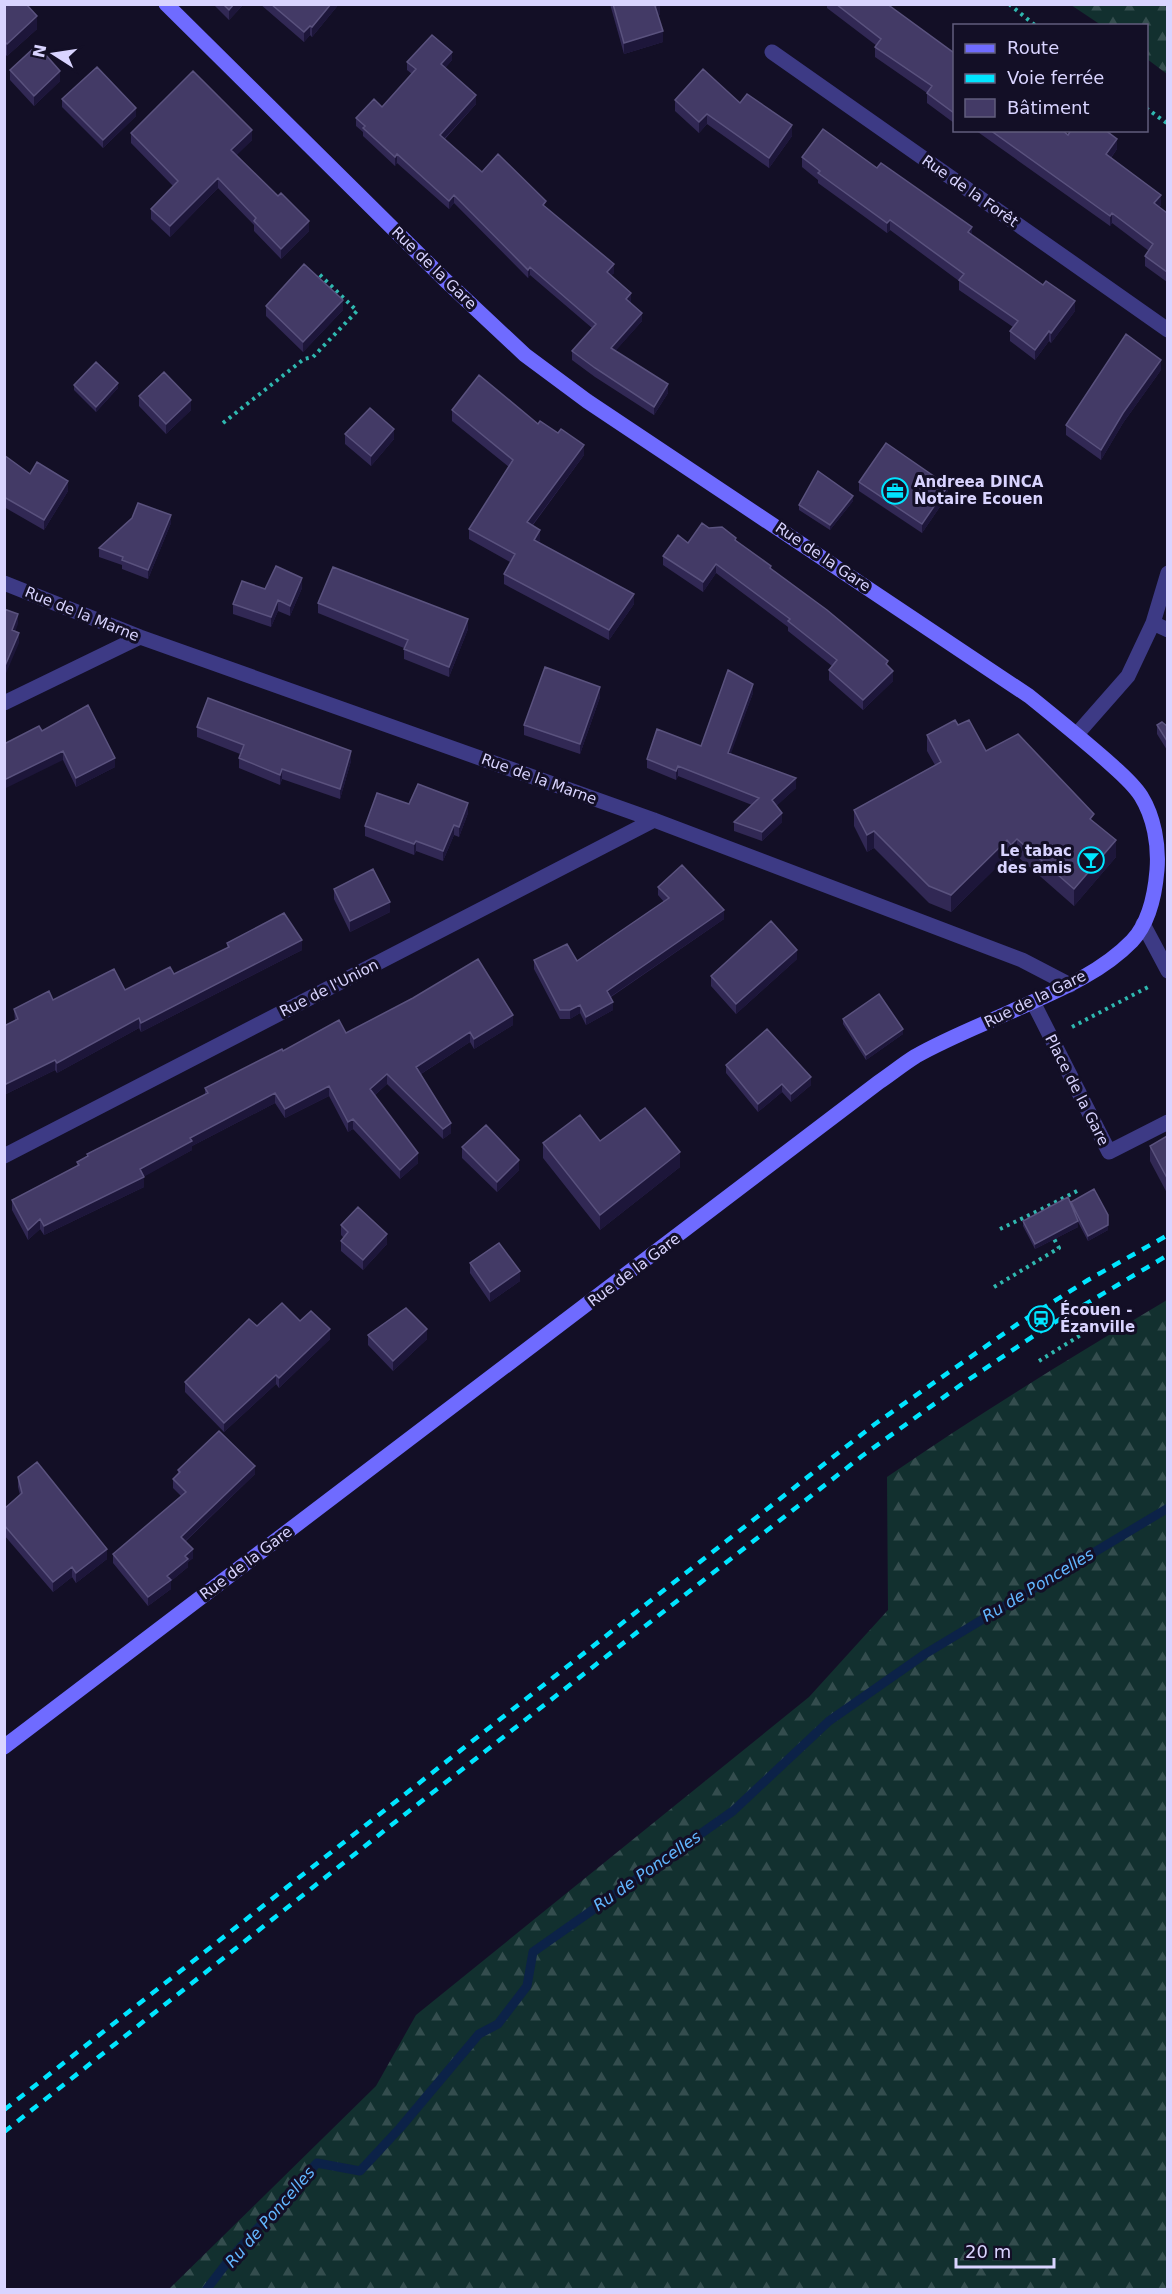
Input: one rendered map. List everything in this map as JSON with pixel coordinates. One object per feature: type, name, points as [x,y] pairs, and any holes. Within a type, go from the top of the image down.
[{"type":"street","name":"Rue de la Gare","points":[[4,1747],[879,1083],[916,1057],[1070,985],[1112,959],[1133,940],[1143,924],[1162,881],[1156,835],[1140,795],[1127,779],[1077,734],[1029,696],[587,401],[525,355],[445,280],[166,4]]},
{"type":"street","name":"Rue de la Forêt","points":[[772,52],[1167,330]]},
{"type":"street","points":[[1077,734],[1128,676],[1160,626],[1167,573]]},
{"type":"street","name":"Rue de la Marne","points":[[4,583],[140,637],[654,820],[1022,960],[1070,985]]},
{"type":"street","points":[[4,703],[140,637]]},
{"type":"street","name":"Rue de l'Union","points":[[4,1156],[654,820]]},
{"type":"street","points":[[1143,924],[1167,971]]},
{"type":"street","name":"Place de la Gare","points":[[1033,1002],[1109,1152],[1167,1122]]},
{"type":"path","points":[[1009,4],[1034,24]]},
{"type":"path","points":[[1148,110],[1167,124]]},
{"type":"path","points":[[223,423],[304,360],[313,357],[357,311],[319,274],[312,281]]},
{"type":"path","points":[[1069,1029],[1154,984]]},
{"type":"path","points":[[1000,1229],[1081,1189]]},
{"type":"path","points":[[1040,1210],[1048,1223]]},
{"type":"path","points":[[1043,1226],[1044,1215]]},
{"type":"path","points":[[994,1287],[1059,1248],[1049,1230]]},
{"type":"path","points":[[1040,1361],[1084,1333]]},
{"type":"green space","points":[[1071,5],[1167,5],[1167,74],[1148,60],[1148,24],[1100,24]]},
{"type":"green space","points":[[1167,1300],[1167,2289],[169,2289],[376,2086],[416,2015],[809,1697],[888,1610],[887,1477],[991,1408]]},
{"type":"building","points":[[4,4],[26,4],[37,16],[7,44],[4,41]]},
{"type":"building","points":[[223,4],[234,4],[229,10]]},
{"type":"building","points":[[271,4],[331,4],[312,27],[310,26],[304,32]]},
{"type":"building","points":[[613,4],[660,4],[655,6],[663,31],[624,43]]},
{"type":"building","points":[[836,4],[887,4],[953,52],[953,112],[927,93],[932,86],[875,47],[881,39]]},
{"type":"building","points":[[432,35],[452,52],[441,64],[476,95],[440,135],[482,172],[498,154],[546,201],[543,205],[614,264],[607,272],[631,293],[626,299],[642,313],[611,348],[668,384],[654,407],[572,351],[596,324],[530,267],[528,270],[454,195],[449,201],[397,154],[395,157],[363,128],[365,126],[356,118],[374,99],[382,107],[416,69],[407,62]]},
{"type":"building","points":[[37,45],[60,71],[34,96],[10,70]]},
{"type":"building","points":[[97,67],[136,108],[103,140],[62,99]]},
{"type":"building","points":[[703,69],[740,103],[747,94],[792,125],[769,158],[707,114],[699,122],[675,100]]},
{"type":"building","points":[[193,71],[252,130],[231,150],[278,196],[281,193],[309,221],[281,249],[254,221],[256,218],[218,178],[170,226],[151,209],[178,181],[131,133]]},
{"type":"building","points":[[823,129],[877,168],[881,163],[972,227],[968,232],[1043,285],[1046,281],[1075,301],[1035,350],[1010,331],[1018,321],[959,280],[964,274],[890,220],[887,223],[818,173],[820,171],[802,157]]},
{"type":"building","points":[[993,132],[1064,132],[1068,135],[1070,132],[1108,132],[1117,139],[1106,154],[1161,195],[1154,203],[1167,213],[1167,272],[1145,256],[1153,244],[1112,213],[1110,216]]},
{"type":"building","points":[[304,264],[343,300],[303,342],[266,306]]},
{"type":"building","points":[[1126,334],[1161,360],[1123,413],[1101,450],[1066,425]]},
{"type":"building","points":[[96,362],[118,383],[96,407],[74,385]]},
{"type":"building","points":[[164,372],[191,400],[166,424],[139,396]]},
{"type":"building","points":[[479,375],[538,424],[540,421],[558,433],[561,429],[584,445],[527,522],[540,530],[534,540],[634,594],[609,630],[504,574],[515,554],[469,529],[513,460],[452,410]]},
{"type":"building","points":[[370,408],[394,429],[371,456],[345,434]]},
{"type":"building","points":[[886,443],[948,486],[922,524],[859,482]]},
{"type":"building","points":[[4,455],[30,474],[37,462],[68,481],[44,520],[4,497]]},
{"type":"building","points":[[818,471],[853,496],[830,525],[799,505]]},
{"type":"building","points":[[138,503],[171,515],[148,570],[99,548],[132,518]]},
{"type":"building","points":[[702,523],[709,528],[722,527],[736,538],[735,540],[827,610],[888,661],[886,664],[893,671],[863,700],[829,670],[837,660],[788,621],[790,619],[716,564],[703,582],[663,556],[678,535],[688,543]]},
{"type":"building","points":[[276,566],[302,578],[290,606],[278,600],[271,617],[233,604],[242,581],[265,589]]},
{"type":"building","points":[[333,567],[468,619],[449,667],[404,649],[408,640],[318,603]]},
{"type":"building","points":[[4,609],[18,614],[12,630],[19,633],[4,668]]},
{"type":"building","points":[[545,667],[600,687],[580,744],[524,725]]},
{"type":"building","points":[[728,670],[753,684],[728,753],[796,778],[772,800],[782,813],[762,832],[734,822],[759,798],[678,766],[676,771],[647,759],[657,729],[701,746]]},
{"type":"building","points":[[208,698],[351,751],[340,789],[282,769],[280,775],[239,758],[244,745],[197,727]]},
{"type":"building","points":[[88,705],[115,758],[76,778],[63,751],[4,780],[4,744],[39,726],[42,731]]},
{"type":"building","points":[[955,720],[958,725],[969,720],[986,751],[1018,734],[1094,814],[1090,819],[1116,840],[1074,889],[1017,839],[1011,845],[1007,840],[951,895],[929,886],[874,831],[867,835],[854,810],[941,762],[927,735]]},
{"type":"building","points":[[1162,722],[1167,726],[1167,741],[1157,725]]},
{"type":"building","points":[[418,784],[468,803],[459,827],[454,825],[443,851],[416,841],[414,844],[365,826],[377,793],[409,804]]},
{"type":"building","points":[[682,865],[724,910],[607,991],[613,1002],[586,1017],[580,1005],[570,1010],[560,1010],[534,960],[567,944],[577,961],[669,898],[658,887]]},
{"type":"building","points":[[373,869],[390,902],[350,921],[334,889]]},
{"type":"building","points":[[284,913],[302,940],[141,1023],[139,1018],[57,1063],[55,1060],[4,1085],[4,1026],[18,1019],[14,1009],[49,991],[53,1000],[114,969],[125,990],[170,967],[174,974],[229,947],[227,943]]},
{"type":"building","points":[[771,921],[797,950],[736,1004],[711,976]]},
{"type":"building","points":[[478,959],[513,1015],[474,1039],[470,1032],[416,1067],[451,1123],[443,1129],[387,1074],[370,1089],[418,1153],[400,1170],[353,1119],[348,1122],[329,1086],[285,1109],[275,1093],[190,1138],[192,1141],[140,1169],[144,1177],[44,1226],[40,1219],[28,1230],[12,1200],[79,1165],[77,1162],[88,1156],[87,1154],[208,1093],[205,1088],[282,1049],[283,1051],[339,1020],[346,1033],[413,998]]},
{"type":"building","points":[[879,994],[903,1029],[866,1055],[843,1019]]},
{"type":"building","points":[[767,1029],[811,1077],[791,1094],[782,1084],[758,1104],[726,1065]]},
{"type":"building","points":[[645,1108],[680,1152],[600,1215],[543,1143],[580,1115],[600,1141]]},
{"type":"building","points":[[486,1125],[519,1160],[497,1182],[462,1147]]},
{"type":"building","points":[[1167,1136],[1167,1178],[1150,1146]]},
{"type":"building","points":[[1094,1189],[1108,1215],[1108,1225],[1088,1236],[1071,1202]]},
{"type":"building","points":[[1068,1197],[1078,1221],[1035,1244],[1023,1221]]},
{"type":"building","points":[[358,1207],[387,1234],[363,1260],[341,1241],[348,1232],[341,1225]]},
{"type":"building","points":[[499,1243],[520,1271],[490,1292],[470,1263]]},
{"type":"building","points":[[282,1303],[300,1321],[311,1311],[330,1329],[279,1378],[276,1375],[224,1423],[185,1382],[249,1319],[257,1326]]},
{"type":"building","points":[[406,1308],[427,1329],[393,1361],[368,1335]]},
{"type":"building","points":[[219,1431],[255,1466],[181,1537],[193,1549],[185,1556],[188,1559],[167,1576],[171,1580],[148,1597],[113,1554],[186,1492],[173,1479],[180,1472],[178,1470]]},
{"type":"building","points":[[37,1462],[107,1549],[76,1573],[72,1567],[53,1582],[4,1525],[4,1509],[22,1493],[18,1477]]},
{"type":"waterway","name":"Ru de Poncelles","points":[[206,2290],[229,2260],[317,2163],[360,2171],[400,2128],[479,2034],[498,2024],[527,1986],[533,1952],[733,1811],[829,1721],[925,1654],[1168,1508]]},
{"type":"railway","points":[[4,2110],[875,1424],[1019,1323],[1088,1280],[1168,1235]]},
{"type":"railway","points":[[4,2132],[862,1456],[962,1384],[1047,1327],[1168,1255]]},
{"type":"place","name":"Andreea DINCA Notaire Ecouen","points":[[895,491]]},
{"type":"place","name":"Le tabac des amis","points":[[1091,860]]},
{"type":"place","name":"Écouen - Ézanville","points":[[1041,1319]]}]
